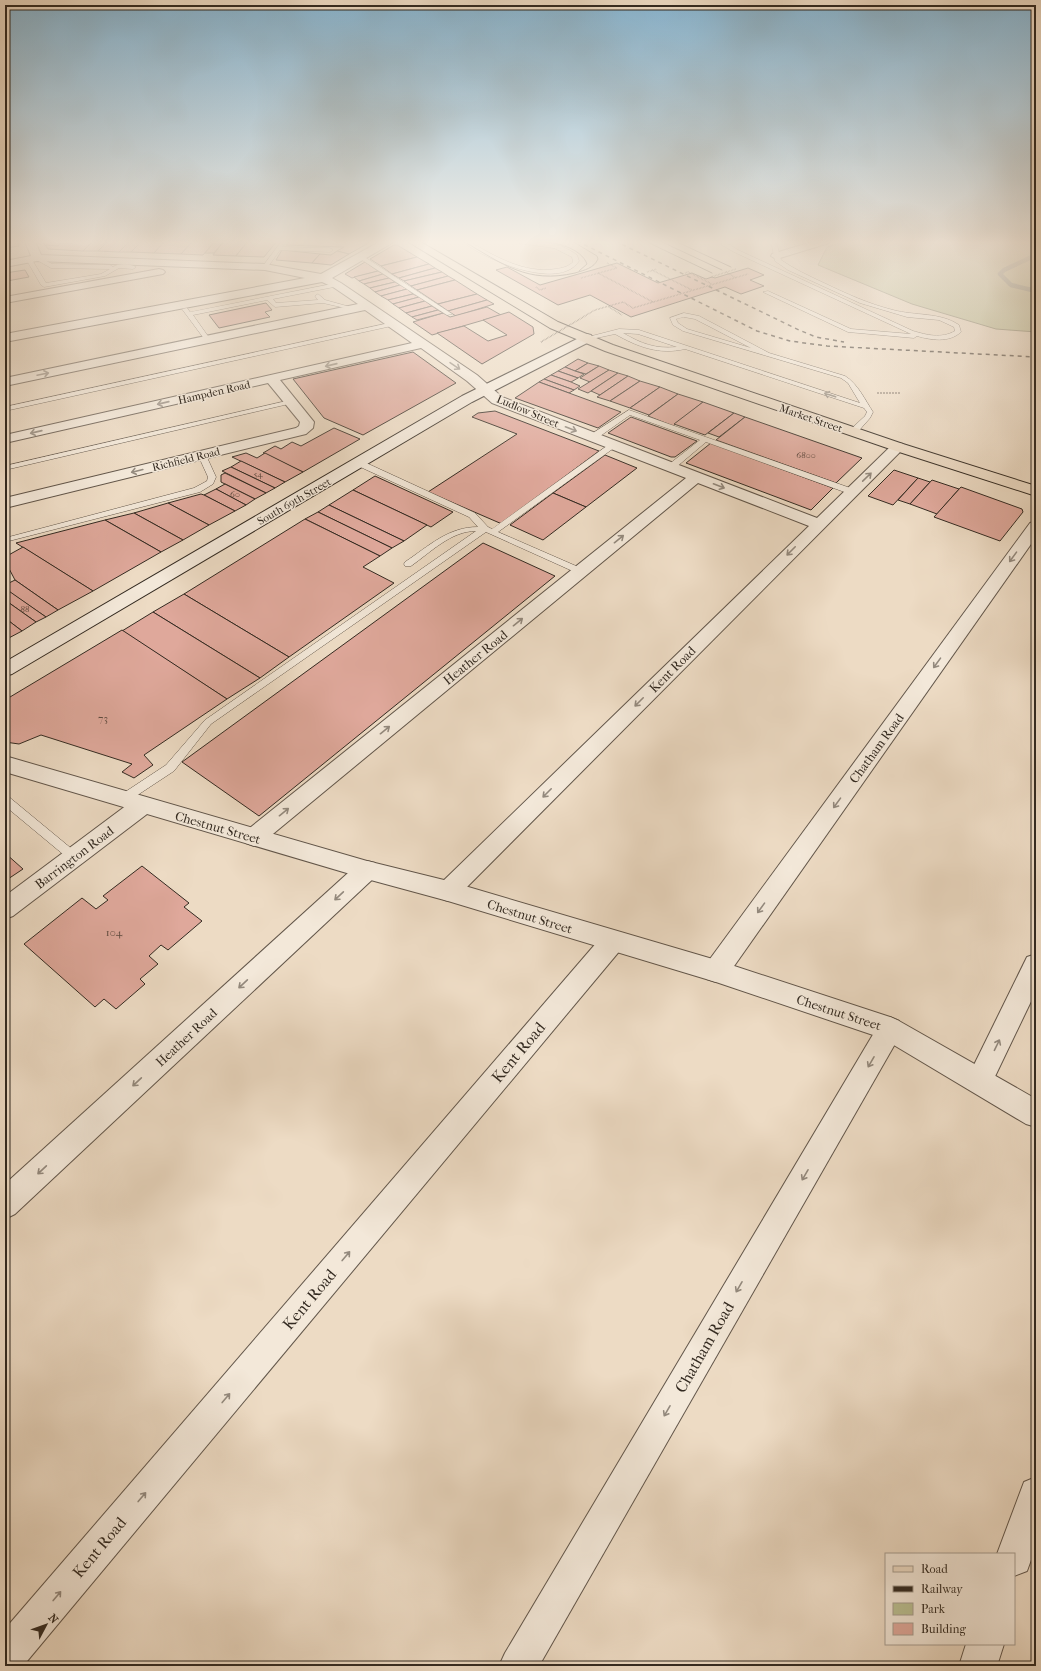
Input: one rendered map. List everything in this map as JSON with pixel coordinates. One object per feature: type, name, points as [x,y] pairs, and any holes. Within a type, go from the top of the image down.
[{"type":"main road","name":"Market Street","points":[[542,319],[554,326],[626,354],[853,432],[1036,491]]},
{"type":"main road","name":"Market Street","points":[[567,319],[587,338]]},
{"type":"street","points":[[5,338],[104,319]]},
{"type":"street","points":[[5,382],[304,319]]},
{"type":"street","name":"Ludlow Street","points":[[386,319],[472,378],[494,398],[502,402],[819,524]]},
{"type":"street","name":"South 69th Street","points":[[5,670],[486,390],[587,338]]},
{"type":"street","name":"Hampden Road","points":[[5,439],[423,344]]},
{"type":"street","name":"Richfield Road","points":[[5,503],[301,431],[306,428],[307,422],[272,379]]},
{"type":"street","name":"Kent Road","points":[[448,891],[898,447]]},
{"type":"street","name":"Heather Road","points":[[254,837],[696,477]]},
{"type":"street","name":"Chatham Road","points":[[716,971],[1036,526]]},
{"type":"street","name":"Chestnut Street","points":[[5,764],[367,870],[448,891],[716,971],[890,1029],[980,1080],[1036,1114]]},
{"type":"street","name":"Barrington Road","points":[[5,909],[74,857],[133,802]]},
{"type":"street","name":"Heather Road","points":[[5,1204],[367,870]]},
{"type":"street","name":"Kent Road","points":[[5,1658],[613,941]]},
{"type":"street","points":[[980,1080],[1036,965]]},
{"type":"street","name":"Chatham Road","points":[[518,1666],[890,1029]]},
{"type":"street","points":[[1015,1555],[1036,1494]]},
{"type":"street","points":[[978,1666],[985,1645]]},
{"type":"lane","points":[[193,319],[207,339]]},
{"type":"lane","points":[[674,319],[675,324],[685,330],[843,376],[850,382],[870,414],[853,432]]},
{"type":"lane","points":[[701,319],[766,353]]},
{"type":"lane","points":[[824,319],[850,331],[862,333],[928,337],[949,336],[958,332],[959,329],[954,324],[942,319]]},
{"type":"lane","points":[[883,319],[902,328],[928,337]]},
{"type":"lane","points":[[5,409],[394,324]]},
{"type":"lane","points":[[587,338],[632,330],[867,407]]},
{"type":"lane","points":[[617,332],[632,341],[660,350],[687,348]]},
{"type":"lane","points":[[5,468],[291,402]]},
{"type":"lane","points":[[593,438],[629,412],[852,492]]},
{"type":"lane","points":[[671,467],[705,439]]},
{"type":"lane","points":[[133,802],[170,768],[208,722],[614,446]]},
{"type":"lane","points":[[5,540],[197,490],[210,482],[212,478],[202,455]]},
{"type":"lane","points":[[359,463],[472,515],[489,531]]},
{"type":"lane","points":[[408,564],[452,533],[467,529],[489,531],[580,571]]},
{"type":"lane","points":[[5,800],[74,857]]},
{"type":"path","points":[[541,342],[579,319]]},
{"type":"green space","points":[[962,319],[1036,319],[1036,332],[996,329]]},
{"type":"building","points":[[212,319],[261,319],[219,328]]},
{"type":"building","points":[[423,319],[487,319],[432,335],[413,322]]},
{"type":"building","points":[[520,319],[533,327],[534,334],[482,364],[437,333],[464,326],[488,341],[507,335],[483,320]]},
{"type":"building","points":[[413,352],[456,383],[363,435],[324,418],[293,379]]},
{"type":"building","points":[[578,359],[588,363],[575,371],[565,367]]},
{"type":"building","points":[[588,363],[599,366],[586,374],[575,371]]},
{"type":"building","points":[[599,366],[609,370],[590,382],[580,378]]},
{"type":"building","points":[[565,367],[584,374],[578,378],[558,371]]},
{"type":"building","points":[[609,370],[618,373],[588,393],[578,389]]},
{"type":"building","points":[[558,371],[578,378],[571,382],[551,375]]},
{"type":"building","points":[[618,373],[628,376],[600,395],[591,391]]},
{"type":"building","points":[[551,375],[580,386],[574,390],[544,379]]},
{"type":"building","points":[[628,376],[640,381],[610,401],[597,397]]},
{"type":"building","points":[[544,379],[574,390],[569,393],[539,382]]},
{"type":"building","points":[[640,381],[660,387],[630,408],[610,401]]},
{"type":"building","points":[[539,382],[621,412],[598,428],[515,398]]},
{"type":"building","points":[[660,387],[678,394],[649,415],[630,408]]},
{"type":"building","points":[[678,394],[703,402],[673,426],[648,416]]},
{"type":"building","points":[[703,402],[734,413],[705,435],[674,424]]},
{"type":"building","points":[[495,411],[599,451],[502,524],[428,492],[517,434],[472,417],[478,413]]},
{"type":"building","points":[[734,413],[745,417],[719,437],[708,433]]},
{"type":"building","points":[[631,417],[697,441],[675,457],[671,457],[608,433]]},
{"type":"building","points":[[745,417],[862,458],[836,483],[716,440]]},
{"type":"building","points":[[334,428],[360,439],[303,472],[263,453],[275,446],[281,449],[292,442],[301,446]]},
{"type":"building","points":[[711,443],[833,488],[811,510],[686,463]]},
{"type":"building","points":[[246,453],[257,458],[265,453],[303,472],[285,482],[232,457]]},
{"type":"building","points":[[605,455],[637,468],[586,507],[553,493]]},
{"type":"building","points":[[241,461],[285,482],[275,488],[231,467]]},
{"type":"building","points":[[231,467],[275,488],[266,493],[222,471]]},
{"type":"building","points":[[894,470],[918,478],[893,505],[868,496]]},
{"type":"building","points":[[225,473],[266,493],[255,499],[221,482],[221,475]]},
{"type":"building","points":[[375,476],[453,512],[431,527],[353,490]]},
{"type":"building","points":[[918,478],[930,482],[910,504],[898,500]]},
{"type":"building","points":[[932,480],[959,489],[937,514],[910,504]]},
{"type":"building","points":[[225,484],[255,499],[246,505],[216,489]]},
{"type":"building","points":[[961,487],[1022,509],[1023,512],[1000,541],[934,517]]},
{"type":"building","points":[[216,489],[246,505],[235,511],[204,495]]},
{"type":"building","points":[[353,490],[427,525],[404,541],[329,505]]},
{"type":"building","points":[[553,493],[586,507],[543,540],[510,525]]},
{"type":"building","points":[[201,494],[235,511],[209,525],[168,503]]},
{"type":"building","points":[[168,503],[209,525],[183,540],[134,513]]},
{"type":"building","points":[[329,505],[404,541],[392,548],[318,512]]},
{"type":"building","points":[[318,512],[392,548],[380,556],[305,519]]},
{"type":"building","points":[[134,513],[183,540],[161,552],[105,520]]},
{"type":"building","points":[[305,519],[380,556],[363,567],[394,583],[289,657],[184,594]]},
{"type":"building","points":[[105,520],[161,552],[93,591],[16,543]]},
{"type":"building","points":[[483,543],[555,576],[259,816],[182,762]]},
{"type":"building","points":[[23,547],[93,591],[58,610],[15,580],[5,561],[5,557]]},
{"type":"building","points":[[15,580],[58,610],[46,617],[5,589],[5,585]]},
{"type":"building","points":[[6,589],[46,617],[36,622],[5,600]]},
{"type":"building","points":[[184,594],[289,657],[260,678],[153,612]]},
{"type":"building","points":[[5,600],[36,622],[22,631],[5,618]]},
{"type":"building","points":[[153,612],[260,678],[227,699],[122,631]]},
{"type":"building","points":[[5,618],[22,631],[5,640]]},
{"type":"building","points":[[122,630],[227,699],[144,755],[153,765],[134,778],[122,772],[132,764],[41,735],[19,744],[5,742],[5,700]]},
{"type":"building","points":[[5,853],[23,869],[5,881]]},
{"type":"building","points":[[142,866],[189,903],[184,907],[202,921],[168,950],[161,945],[149,956],[158,964],[140,979],[145,984],[116,1009],[104,999],[95,1007],[24,944],[82,898],[96,909],[108,900],[103,896]]},
{"type":"railway","points":[[733,319],[757,331],[790,341],[827,346],[1036,357]]},
{"type":"railway","points":[[776,319],[816,337],[844,342]]}]
